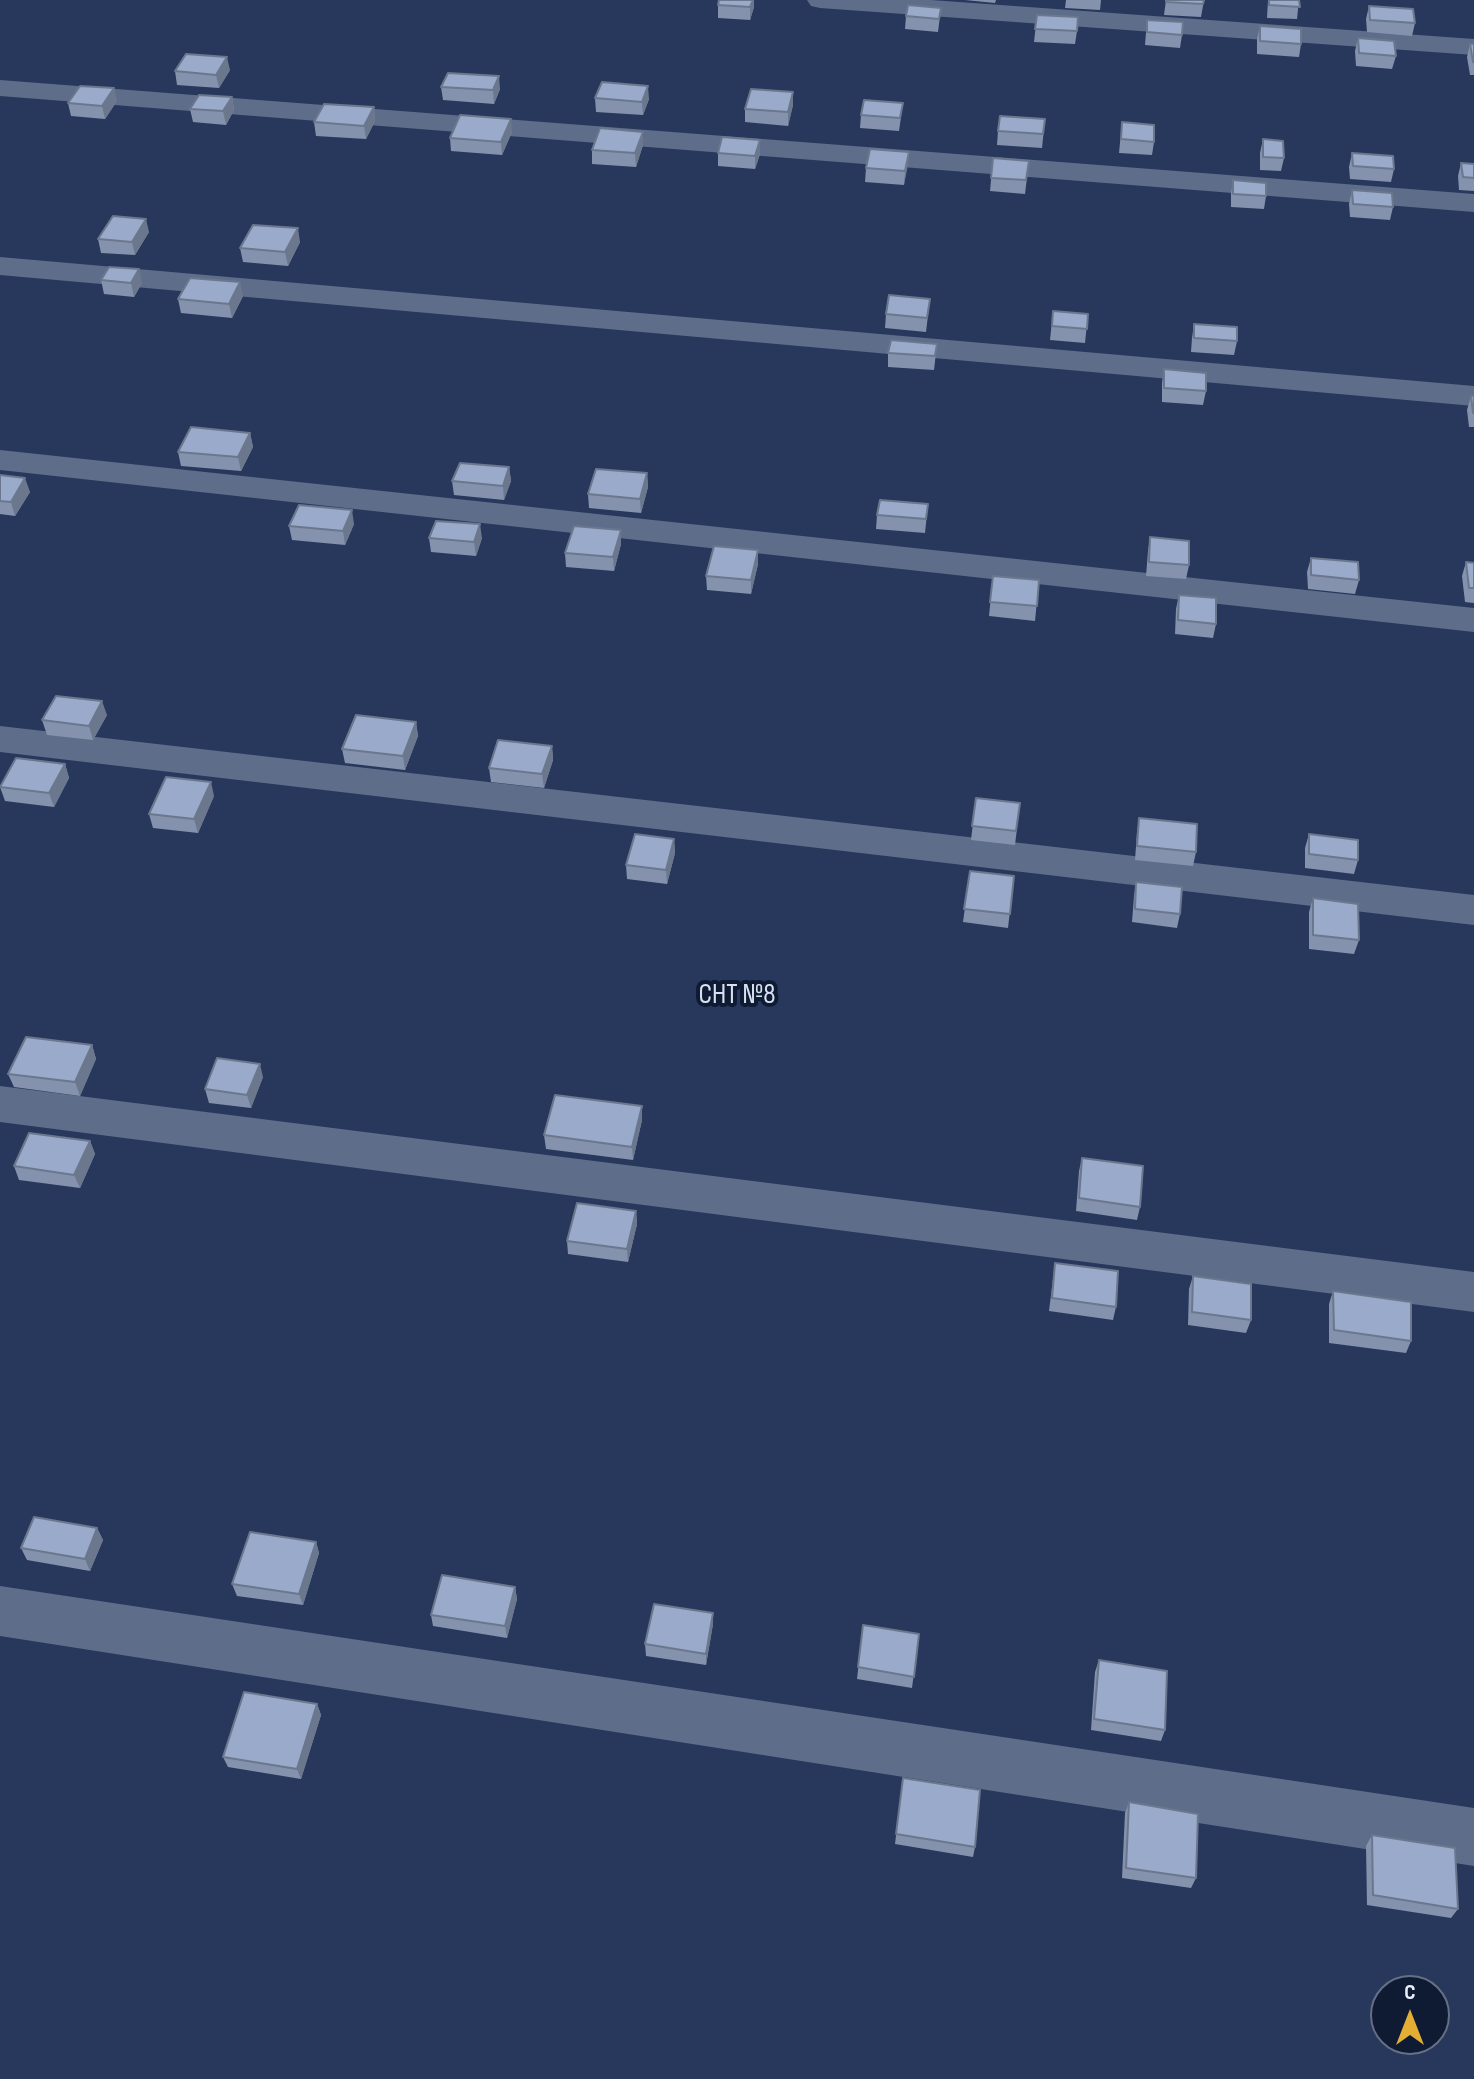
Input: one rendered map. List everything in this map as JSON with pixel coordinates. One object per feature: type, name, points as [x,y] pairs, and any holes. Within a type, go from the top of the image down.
[{"type":"street","points":[[820,0],[1474,47]]},
{"type":"street","points":[[0,88],[1474,203]]},
{"type":"street","points":[[0,266],[1474,396]]},
{"type":"street","points":[[0,460],[1474,620]]},
{"type":"street","points":[[0,739],[1474,910]]},
{"type":"street","points":[[0,1104],[1474,1292]]},
{"type":"street","points":[[0,1611],[1474,1837]]},
{"type":"green space","name":"СНТ №8","points":[[0,0],[1474,0],[1474,2079],[0,2079]]},
{"type":"building","points":[[719,0],[753,0],[750,7],[718,5]]},
{"type":"building","points":[[1166,0],[1204,0],[1203,4]]},
{"type":"building","points":[[1269,0],[1299,0],[1300,7],[1269,5]]},
{"type":"building","points":[[908,5],[941,8],[939,19],[906,16]]},
{"type":"building","points":[[1369,6],[1413,9],[1415,23],[1370,20]]},
{"type":"building","points":[[1037,15],[1078,17],[1077,31],[1035,29]]},
{"type":"building","points":[[1147,20],[1183,22],[1182,35],[1147,32]]},
{"type":"building","points":[[1260,26],[1301,29],[1301,44],[1260,41]]},
{"type":"building","points":[[1358,38],[1394,41],[1396,56],[1359,53]]},
{"type":"building","points":[[1470,44],[1474,44],[1474,62],[1473,62]]},
{"type":"building","points":[[186,54],[227,57],[216,75],[175,71]]},
{"type":"building","points":[[448,73],[499,76],[493,90],[441,87]]},
{"type":"building","points":[[602,82],[648,86],[642,102],[595,98]]},
{"type":"building","points":[[80,86],[114,88],[102,106],[68,103]]},
{"type":"building","points":[[751,89],[793,92],[788,112],[745,109]]},
{"type":"building","points":[[199,95],[232,97],[223,111],[190,109]]},
{"type":"building","points":[[864,100],[903,103],[900,118],[861,115]]},
{"type":"building","points":[[324,104],[374,107],[364,126],[314,122]]},
{"type":"building","points":[[460,115],[511,119],[501,142],[450,138]]},
{"type":"building","points":[[1000,116],[1045,119],[1043,134],[998,131]]},
{"type":"building","points":[[1122,122],[1154,125],[1154,142],[1121,139]]},
{"type":"building","points":[[600,128],[643,132],[635,153],[592,150]]},
{"type":"building","points":[[722,137],[760,140],[755,156],[718,153]]},
{"type":"building","points":[[1263,139],[1283,141],[1284,158],[1263,157]]},
{"type":"building","points":[[870,149],[909,152],[905,171],[866,168]]},
{"type":"building","points":[[1352,153],[1393,156],[1394,169],[1353,166]]},
{"type":"building","points":[[993,158],[1029,161],[1026,180],[991,178]]},
{"type":"building","points":[[1461,163],[1474,164],[1474,178],[1463,177]]},
{"type":"building","points":[[1233,180],[1266,183],[1266,196],[1233,194]]},
{"type":"building","points":[[1352,190],[1392,193],[1393,207],[1353,204]]},
{"type":"building","points":[[113,216],[146,219],[132,242],[98,239]]},
{"type":"building","points":[[253,225],[298,228],[285,252],[240,248]]},
{"type":"building","points":[[109,267],[139,269],[131,283],[101,280]]},
{"type":"building","points":[[190,278],[240,282],[229,304],[178,299]]},
{"type":"building","points":[[889,295],[930,299],[927,318],[886,314]]},
{"type":"building","points":[[1053,311],[1088,314],[1087,329],[1052,326]]},
{"type":"building","points":[[1194,324],[1237,327],[1237,341],[1194,338]]},
{"type":"building","points":[[891,340],[937,344],[935,356],[888,353]]},
{"type":"building","points":[[1164,369],[1206,373],[1206,391],[1164,388]]},
{"type":"building","points":[[191,427],[250,433],[238,457],[178,452]]},
{"type":"building","points":[[460,463],[509,467],[503,486],[452,481]]},
{"type":"building","points":[[596,469],[647,473],[640,499],[588,494]]},
{"type":"building","points":[[0,475],[25,478],[11,502],[0,501]]},
{"type":"building","points":[[880,500],[928,504],[926,519],[877,515]]},
{"type":"building","points":[[299,505],[352,510],[343,531],[289,526]]},
{"type":"building","points":[[436,521],[480,524],[474,542],[429,538]]},
{"type":"building","points":[[574,526],[621,530],[613,557],[565,553]]},
{"type":"building","points":[[1150,537],[1189,541],[1189,565],[1149,562]]},
{"type":"building","points":[[714,546],[758,550],[751,580],[706,576]]},
{"type":"building","points":[[1311,558],[1358,562],[1359,580],[1311,575]]},
{"type":"building","points":[[1466,562],[1474,563],[1474,588],[1469,588]]},
{"type":"building","points":[[993,576],[1039,580],[1037,606],[990,602]]},
{"type":"building","points":[[1179,595],[1216,598],[1216,624],[1178,620]]},
{"type":"building","points":[[56,696],[102,701],[89,726],[42,720]]},
{"type":"building","points":[[356,715],[416,722],[403,756],[342,749]]},
{"type":"building","points":[[498,740],[552,746],[542,774],[489,768]]},
{"type":"building","points":[[16,758],[65,764],[49,793],[0,787]]},
{"type":"building","points":[[166,777],[211,782],[194,819],[149,814]]},
{"type":"building","points":[[976,798],[1020,803],[1016,831],[972,826]]},
{"type":"building","points":[[1139,818],[1197,824],[1196,852],[1137,846]]},
{"type":"building","points":[[635,834],[674,839],[666,870],[626,865]]},
{"type":"building","points":[[1309,834],[1358,840],[1358,860],[1309,854]]},
{"type":"building","points":[[970,871],[1014,876],[1010,914],[964,909]]},
{"type":"building","points":[[1136,882],[1182,887],[1180,914],[1135,909]]},
{"type":"building","points":[[1313,898],[1358,904],[1359,940],[1313,935]]},
{"type":"building","points":[[26,1037],[92,1045],[75,1082],[8,1074]]},
{"type":"building","points":[[217,1058],[260,1064],[247,1095],[205,1089]]},
{"type":"building","points":[[555,1095],[642,1106],[632,1147],[544,1135]]},
{"type":"building","points":[[29,1133],[90,1141],[74,1175],[14,1166]]},
{"type":"building","points":[[1082,1158],[1143,1166],[1140,1207],[1079,1198]]},
{"type":"building","points":[[577,1203],[636,1211],[627,1249],[567,1241]]},
{"type":"building","points":[[1055,1263],[1118,1271],[1116,1307],[1052,1298]]},
{"type":"building","points":[[1193,1276],[1251,1284],[1251,1320],[1192,1312]]},
{"type":"building","points":[[1333,1291],[1411,1302],[1411,1341],[1334,1330]]},
{"type":"building","points":[[34,1517],[97,1528],[85,1559],[21,1548]]},
{"type":"building","points":[[250,1532],[316,1542],[299,1594],[232,1584]]},
{"type":"building","points":[[442,1575],[515,1587],[505,1626],[431,1615]]},
{"type":"building","points":[[654,1604],[713,1613],[706,1654],[645,1644]]},
{"type":"building","points":[[863,1625],[919,1634],[914,1677],[858,1667]]},
{"type":"building","points":[[1099,1660],[1167,1671],[1165,1730],[1094,1719]]},
{"type":"building","points":[[244,1692],[317,1704],[297,1769],[223,1757]]},
{"type":"building","points":[[903,1778],[980,1790],[975,1847],[896,1834]]},
{"type":"building","points":[[1129,1802],[1198,1814],[1196,1878],[1126,1868]]},
{"type":"building","points":[[1372,1835],[1455,1848],[1458,1909],[1373,1895]]}]
